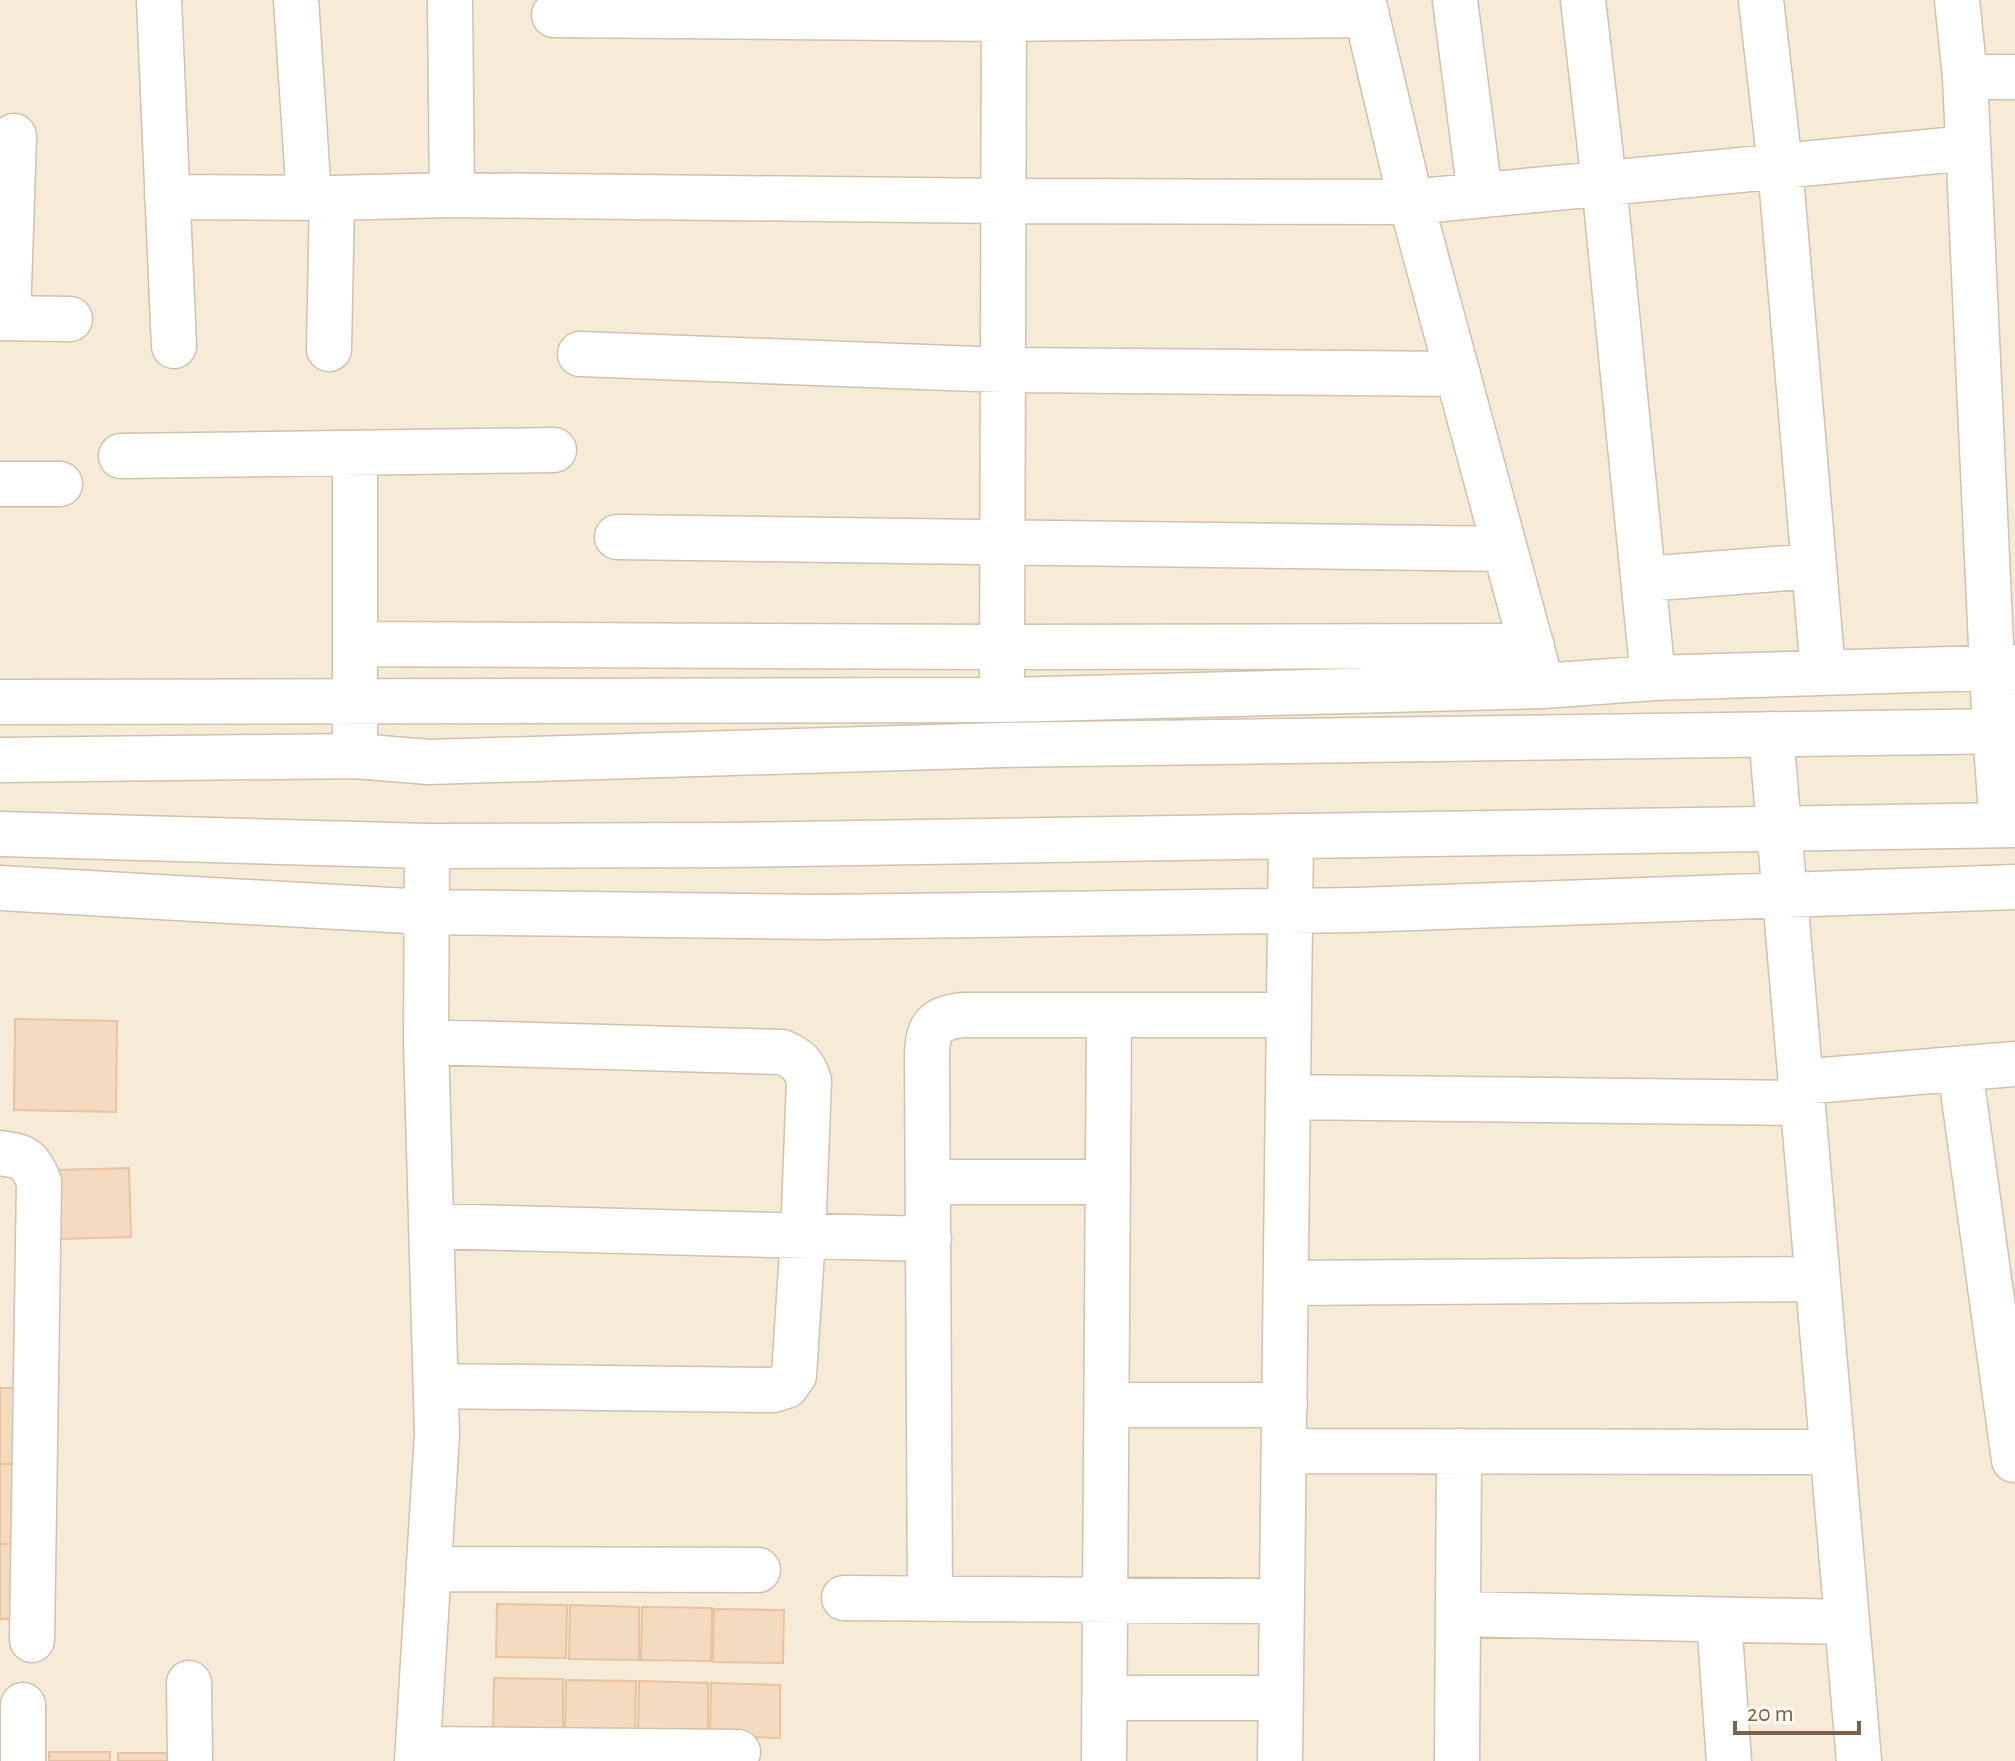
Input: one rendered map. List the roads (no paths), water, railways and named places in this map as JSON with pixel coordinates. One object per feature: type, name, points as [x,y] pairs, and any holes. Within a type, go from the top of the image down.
[{"type":"street","points":[[159,0],[174,346]]},
{"type":"street","points":[[296,0],[320,198],[329,349]]},
{"type":"street","points":[[450,0],[452,195]]},
{"type":"street","points":[[1455,0],[1480,195]]},
{"type":"street","points":[[1583,0],[1653,678]]},
{"type":"street","points":[[1761,0],[1780,166],[1823,672]]},
{"type":"street","points":[[0,834],[427,846],[727,845],[2009,825],[2004,667],[1965,77],[1957,0]]},
{"type":"street","points":[[554,15],[1365,8],[1411,202],[1556,738]]},
{"type":"street","points":[[1002,745],[1004,9]]},
{"type":"street","points":[[1965,77],[2015,77]]},
{"type":"street","points":[[14,136],[4,318],[70,319]]},
{"type":"street","points":[[167,197],[452,195],[1411,202],[1968,148]]},
{"type":"street","points":[[580,354],[1003,370],[1458,374]]},
{"type":"street","points":[[121,456],[554,450]]},
{"type":"street","points":[[355,453],[355,756]]},
{"type":"street","points":[[0,484],[60,484]]},
{"type":"street","points":[[617,537],[1505,549]]},
{"type":"street","points":[[1644,579],[1814,566]]},
{"type":"street","points":[[355,644],[1002,647],[1537,666],[1653,678],[2004,667]]},
{"type":"street","points":[[0,702],[1002,700],[1537,666]]},
{"type":"street","points":[[0,760],[355,756],[429,762],[1002,745],[2005,731]]},
{"type":"street","points":[[1771,734],[1859,1761]]},
{"type":"street","points":[[1280,1761],[1291,836]]},
{"type":"street","points":[[427,846],[426,1042],[437,1434],[417,1755],[738,1752]]},
{"type":"street","points":[[0,888],[426,912],[822,917],[1290,910],[2015,887]]},
{"type":"street","points":[[930,1598],[927,1052],[933,1025],[945,1017],[962,1015],[1288,1015]]},
{"type":"street","points":[[1104,1761],[1109,1015]]},
{"type":"street","points":[[426,1042],[782,1052],[797,1058],[805,1067],[809,1081],[794,1375],[786,1386],[773,1390],[436,1386]]},
{"type":"street","points":[[1288,1097],[1801,1092],[2015,1064]]},
{"type":"street","points":[[1960,1069],[2014,1460]]},
{"type":"street","points":[[0,1153],[20,1156],[33,1165],[39,1182],[32,1640]]},
{"type":"street","points":[[928,1182],[1108,1182]]},
{"type":"street","points":[[431,1226],[929,1239]]},
{"type":"street","points":[[1286,1283],[1817,1279]]},
{"type":"street","points":[[1107,1405],[1285,1405]]},
{"type":"street","points":[[1284,1451],[1831,1452]]},
{"type":"street","points":[[1457,1761],[1459,1451]]},
{"type":"street","points":[[429,1569],[758,1570]]},
{"type":"street","points":[[844,1598],[1282,1601]]},
{"type":"street","points":[[1458,1614],[1846,1622]]},
{"type":"street","points":[[1719,1620],[1729,1761]]},
{"type":"street","points":[[189,1683],[190,1761]]},
{"type":"street","points":[[1105,1698],[1281,1698]]},
{"type":"street","points":[[23,1705],[23,1761]]}]
